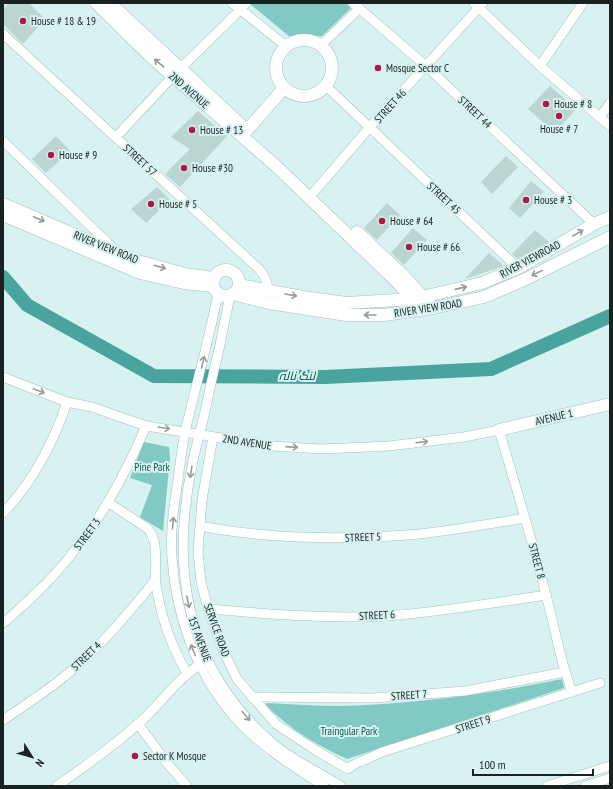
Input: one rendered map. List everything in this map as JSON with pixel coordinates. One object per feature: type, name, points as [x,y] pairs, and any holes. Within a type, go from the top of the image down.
[{"type":"street","name":"2ND AVENUE","points":[[96,3],[151,57],[177,72]]},
{"type":"street","name":"2ND AVENUE","points":[[110,3],[177,72],[244,133],[314,192],[404,276],[428,309]]},
{"type":"street","points":[[232,3],[286,46]]},
{"type":"street","points":[[116,137],[177,72],[246,3]]},
{"type":"street","points":[[540,66],[583,3]]},
{"type":"street","points":[[479,5],[540,66],[610,126]]},
{"type":"street","name":"STREET 46","points":[[314,192],[479,5]]},
{"type":"street","points":[[320,45],[356,6]]},
{"type":"street","name":"STREET 44","points":[[356,6],[426,66],[594,224]]},
{"type":"street","name":"STREET 57","points":[[3,34],[259,269],[265,276],[268,284],[268,291]]},
{"type":"street","points":[[294,41],[312,41],[327,51],[331,60],[332,69],[326,86],[310,96],[300,96],[291,93],[284,88],[278,80],[276,62],[280,53],[286,46],[294,41]]},
{"type":"street","name":"STREET 45","points":[[326,86],[518,268]]},
{"type":"street","points":[[244,133],[284,88]]},
{"type":"street","points":[[600,117],[610,103]]},
{"type":"street","name":"2ND AVENUE","points":[[244,133],[276,166],[419,298]]},
{"type":"street","points":[[3,141],[117,252]]},
{"type":"street","name":"RIVER VIEW ROAD","points":[[3,204],[134,260],[185,274],[224,292],[268,291],[346,303],[419,298]]},
{"type":"street","name":"RIVER VIEW ROAD","points":[[3,215],[140,273],[269,303],[346,315],[384,314],[428,309],[484,297],[526,279],[610,237]]},
{"type":"street","name":"RIVER VIEWROAD","points":[[419,298],[482,283],[518,268],[594,224],[610,217]]},
{"type":"street","name":"1ST AVENUE","points":[[224,292],[185,432],[174,507],[172,558],[181,616],[191,648],[199,665],[211,686],[232,714],[255,738],[274,754],[324,786]]},
{"type":"street","name":"1ST AVENUE","points":[[224,292],[207,403],[191,468],[186,508],[182,548],[185,585],[191,618],[206,659],[228,695],[247,718],[270,741],[293,758],[341,786]]},
{"type":"street","name":"2ND AVENUE","points":[[3,377],[67,402],[92,408],[146,426],[272,446],[322,449],[389,446],[464,437],[499,430]]},
{"type":"street","points":[[3,513],[10,506],[38,467],[63,416],[67,402]]},
{"type":"street","name":"AVENUE 1","points":[[499,430],[610,404]]},
{"type":"street","name":"STREET 3","points":[[3,623],[40,590],[68,560],[90,531],[109,503],[132,458],[146,426]]},
{"type":"street","name":"STREET 8","points":[[499,430],[525,518],[565,672],[572,692]]},
{"type":"street","name":"SERVICE ROAD","points":[[214,436],[209,456],[202,500],[198,552],[201,582],[208,609],[223,650],[237,679],[276,724],[348,769]]},
{"type":"street","points":[[109,503],[152,532],[155,540],[156,579],[162,614],[171,642],[187,673]]},
{"type":"street","name":"STREET 5","points":[[200,526],[232,532],[314,538],[348,538],[421,534],[525,518]]},
{"type":"street","name":"STREET 4","points":[[3,720],[32,701],[71,671],[112,631],[156,579]]},
{"type":"street","name":"STREET 6","points":[[208,609],[283,616],[386,616],[546,595]]},
{"type":"street","points":[[56,786],[89,764],[138,724],[187,673],[199,665]]},
{"type":"street","name":"STREET 7","points":[[252,697],[373,698],[465,691],[565,672]]},
{"type":"street","name":"STREET 9","points":[[348,769],[353,765],[382,752],[600,683]]},
{"type":"street","points":[[138,724],[167,763],[187,786]]},
{"type":"street","points":[[547,786],[610,766]]},
{"type":"street","points":[[585,786],[610,778]]},
{"type":"green space","points":[[346,3],[351,8],[322,36],[290,37],[250,4]]},
{"type":"green space","name":"Pine Park","points":[[144,442],[169,447],[170,458],[163,531],[140,517],[152,485],[130,478]]},
{"type":"green space","name":"Traingular Park","points":[[562,679],[564,688],[347,759],[304,736],[266,705],[267,703],[341,706],[425,701],[480,694]]},
{"type":"building","name":"House # 18 & 19","points":[[9,3],[29,3],[45,19],[23,44],[3,24],[3,10]]},
{"type":"building","points":[[550,86],[576,109],[555,133],[528,109]]},
{"type":"building","points":[[198,111],[227,136],[180,187],[165,174],[190,149],[171,137]]},
{"type":"building","name":"House # 9","points":[[56,136],[70,151],[46,173],[32,159]]},
{"type":"building","points":[[506,156],[518,167],[492,194],[481,182]]},
{"type":"building","name":"House # 3","points":[[531,181],[544,192],[520,218],[509,208]]},
{"type":"building","name":"House # 5","points":[[157,187],[170,200],[146,223],[131,209]]},
{"type":"building","name":"House # 64","points":[[387,203],[400,215],[377,240],[364,228]]},
{"type":"building","name":"House # 66","points":[[413,228],[427,240],[404,265],[391,253]]},
{"type":"building","points":[[535,230],[549,242],[518,259],[512,254]]},
{"type":"building","points":[[489,253],[504,266],[465,279]]},
{"type":"waterway","name":"لنگ نالہ","points":[[3,277],[27,305],[154,376],[325,377],[491,369],[610,316]]},
{"type":"place","name":"House # 18 & 19","points":[[23,21]]},
{"type":"place","name":"Mosque Sector C","points":[[378,68]]},
{"type":"place","name":"House # 8","points":[[546,104]]},
{"type":"place","name":"House # 7","points":[[559,116]]},
{"type":"place","name":"House # 13","points":[[192,130]]},
{"type":"place","name":"House # 9","points":[[51,155]]},
{"type":"place","name":"House #30","points":[[184,168]]},
{"type":"place","name":"House # 3","points":[[526,200]]},
{"type":"place","name":"House # 5","points":[[151,204]]},
{"type":"place","name":"House # 64","points":[[382,221]]},
{"type":"place","name":"House # 66","points":[[409,247]]},
{"type":"place","name":"Sector K Mosque","points":[[135,756]]}]
